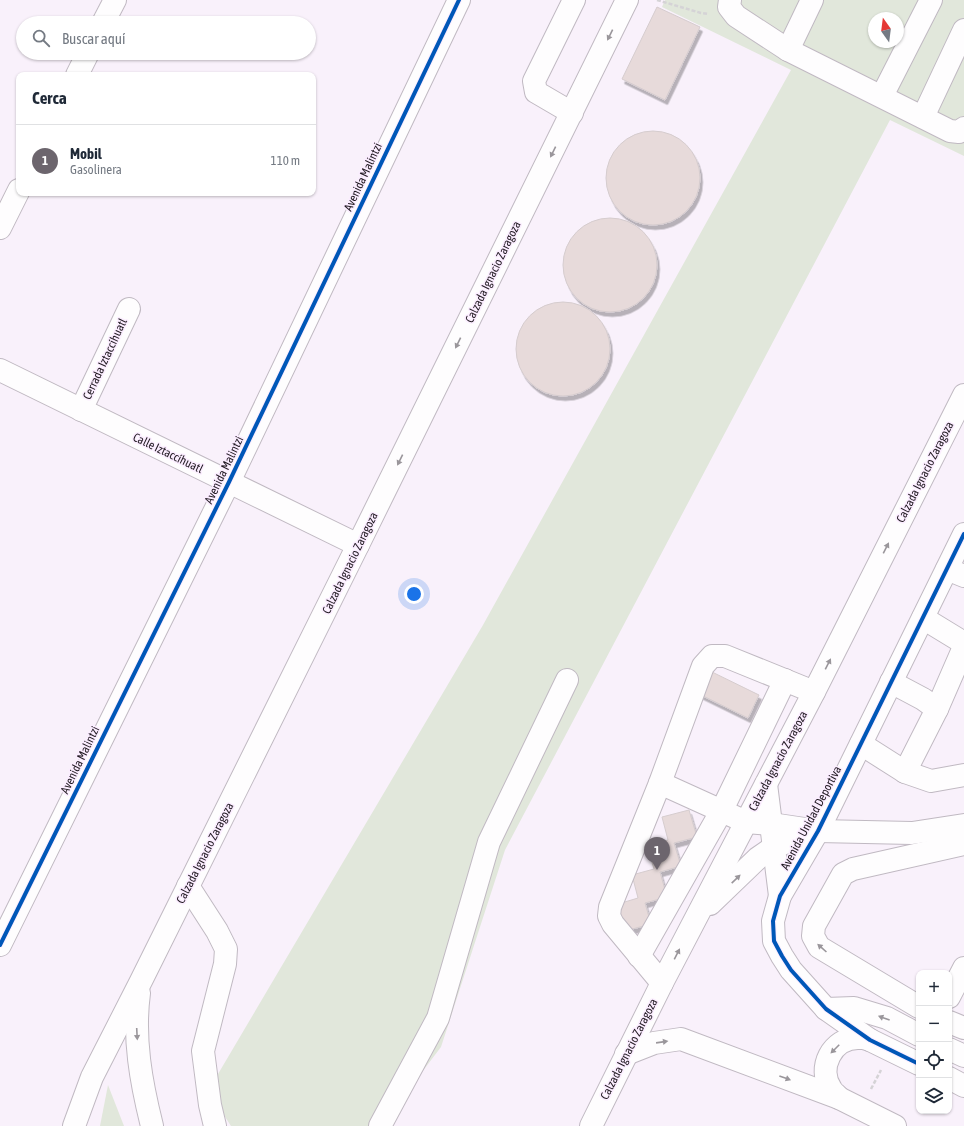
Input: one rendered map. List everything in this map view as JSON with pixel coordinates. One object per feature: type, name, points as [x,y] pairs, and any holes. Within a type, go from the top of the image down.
[{"type":"street","points":[[107,16],[115,0]]},
{"type":"street","name":"Avenida Malintzi","points":[[0,945],[229,482],[459,0]]},
{"type":"street","points":[[572,113],[536,92],[534,81],[574,0]]},
{"type":"street","name":"Calzada Ignacio Zaragoza","points":[[74,1126],[92,1077],[358,545],[627,0]]},
{"type":"street","points":[[788,50],[812,0]]},
{"type":"street","points":[[882,96],[931,0]]},
{"type":"street","points":[[729,3],[736,16],[788,50],[950,131],[959,132],[964,128]]},
{"type":"street","points":[[923,117],[964,30]]},
{"type":"street","points":[[78,72],[84,60]]},
{"type":"street","points":[[0,228],[16,196]]},
{"type":"street","name":"Cerrada Iztaccíhuatl","points":[[80,410],[129,309]]},
{"type":"street","name":"Calle Iztaccíhuatl","points":[[0,370],[358,545]]},
{"type":"street","name":"Calzada Ignacio Zaragoza","points":[[591,1126],[690,928],[814,692],[964,395]]},
{"type":"street","name":"Avenida Unidad Deportiva","points":[[916,1063],[870,1040],[826,1009],[791,970],[774,941],[773,921],[780,896],[818,830],[923,618],[955,573],[964,534]]},
{"type":"street","points":[[923,618],[964,643]]},
{"type":"street","points":[[905,772],[937,709],[964,647]]},
{"type":"street","points":[[662,983],[613,924],[609,916],[610,907],[660,783],[703,666],[712,656],[725,656],[814,692]]},
{"type":"street","points":[[380,1126],[438,1018],[489,842],[567,680]]},
{"type":"street","points":[[639,956],[722,810],[785,680]]},
{"type":"street","points":[[891,682],[924,698],[937,709]]},
{"type":"street","points":[[861,744],[905,772],[931,781],[964,775]]},
{"type":"street","points":[[660,783],[746,822],[818,830],[912,833],[964,825]]},
{"type":"street","name":"Avenida Unidad Deportiva","points":[[766,784],[780,896]]},
{"type":"street","points":[[690,928],[712,903],[758,858],[774,847],[818,830]]},
{"type":"street","points":[[917,1006],[819,947],[813,936],[814,926],[843,874],[853,869],[964,844]]},
{"type":"street","points":[[188,886],[217,931],[226,949],[225,964],[203,1051],[210,1105],[215,1126]]},
{"type":"street","points":[[952,991],[964,968]]},
{"type":"street","points":[[141,981],[136,1015],[138,1057],[143,1090],[152,1126]]},
{"type":"street","points":[[826,1009],[854,1008],[887,1018],[916,1033]]},
{"type":"street","points":[[952,1023],[964,1028]]},
{"type":"street","points":[[840,1098],[831,1090],[826,1079],[825,1067],[828,1055],[836,1046],[846,1040],[858,1037],[870,1040]]},
{"type":"street","points":[[626,1054],[654,1043],[680,1039],[840,1098],[895,1126]]},
{"type":"street","points":[[952,1050],[964,1056]]},
{"type":"street","points":[[952,1080],[964,1086]]},
{"type":"path","points":[[657,0],[701,13],[714,14],[729,3]]},
{"type":"shaded area","points":[[665,0],[964,0],[964,156],[890,120],[505,850],[441,1047],[381,1126],[231,1126],[208,1091],[483,625],[791,70],[662,7]]},
{"type":"shaded area","points":[[108,1085],[124,1126],[100,1126]]},
{"type":"building","points":[[657,7],[700,27],[665,100],[622,79]]},
{"type":"building","points":[[653,131],[671,134],[686,145],[697,160],[700,178],[697,196],[686,211],[671,222],[653,225],[635,222],[620,211],[609,196],[606,178],[609,160],[620,145],[635,134]]},
{"type":"building","points":[[610,218],[628,221],[643,232],[654,247],[657,265],[654,283],[643,298],[628,309],[610,312],[592,309],[577,298],[566,283],[563,265],[566,247],[577,232],[592,221]]},
{"type":"building","points":[[563,302],[581,305],[596,316],[607,331],[610,349],[607,367],[596,382],[581,393],[563,396],[545,393],[530,382],[519,367],[516,349],[519,331],[530,316],[545,305]]},
{"type":"building","points":[[710,671],[759,695],[748,718],[699,694]]},
{"type":"building","points":[[689,810],[697,837],[674,843],[681,866],[660,872],[667,897],[645,903],[651,924],[625,931],[618,904],[638,898],[632,875],[654,869],[647,846],[668,840],[662,817]]},
{"type":"cycle path","points":[[0,945],[229,482],[459,0]]},
{"type":"cycle path","points":[[916,1063],[870,1040],[826,1009],[791,970],[782,956],[774,941],[773,921],[780,896],[818,831],[964,534]]},
{"type":"place","name":"Mobil","points":[[657,870]]}]
